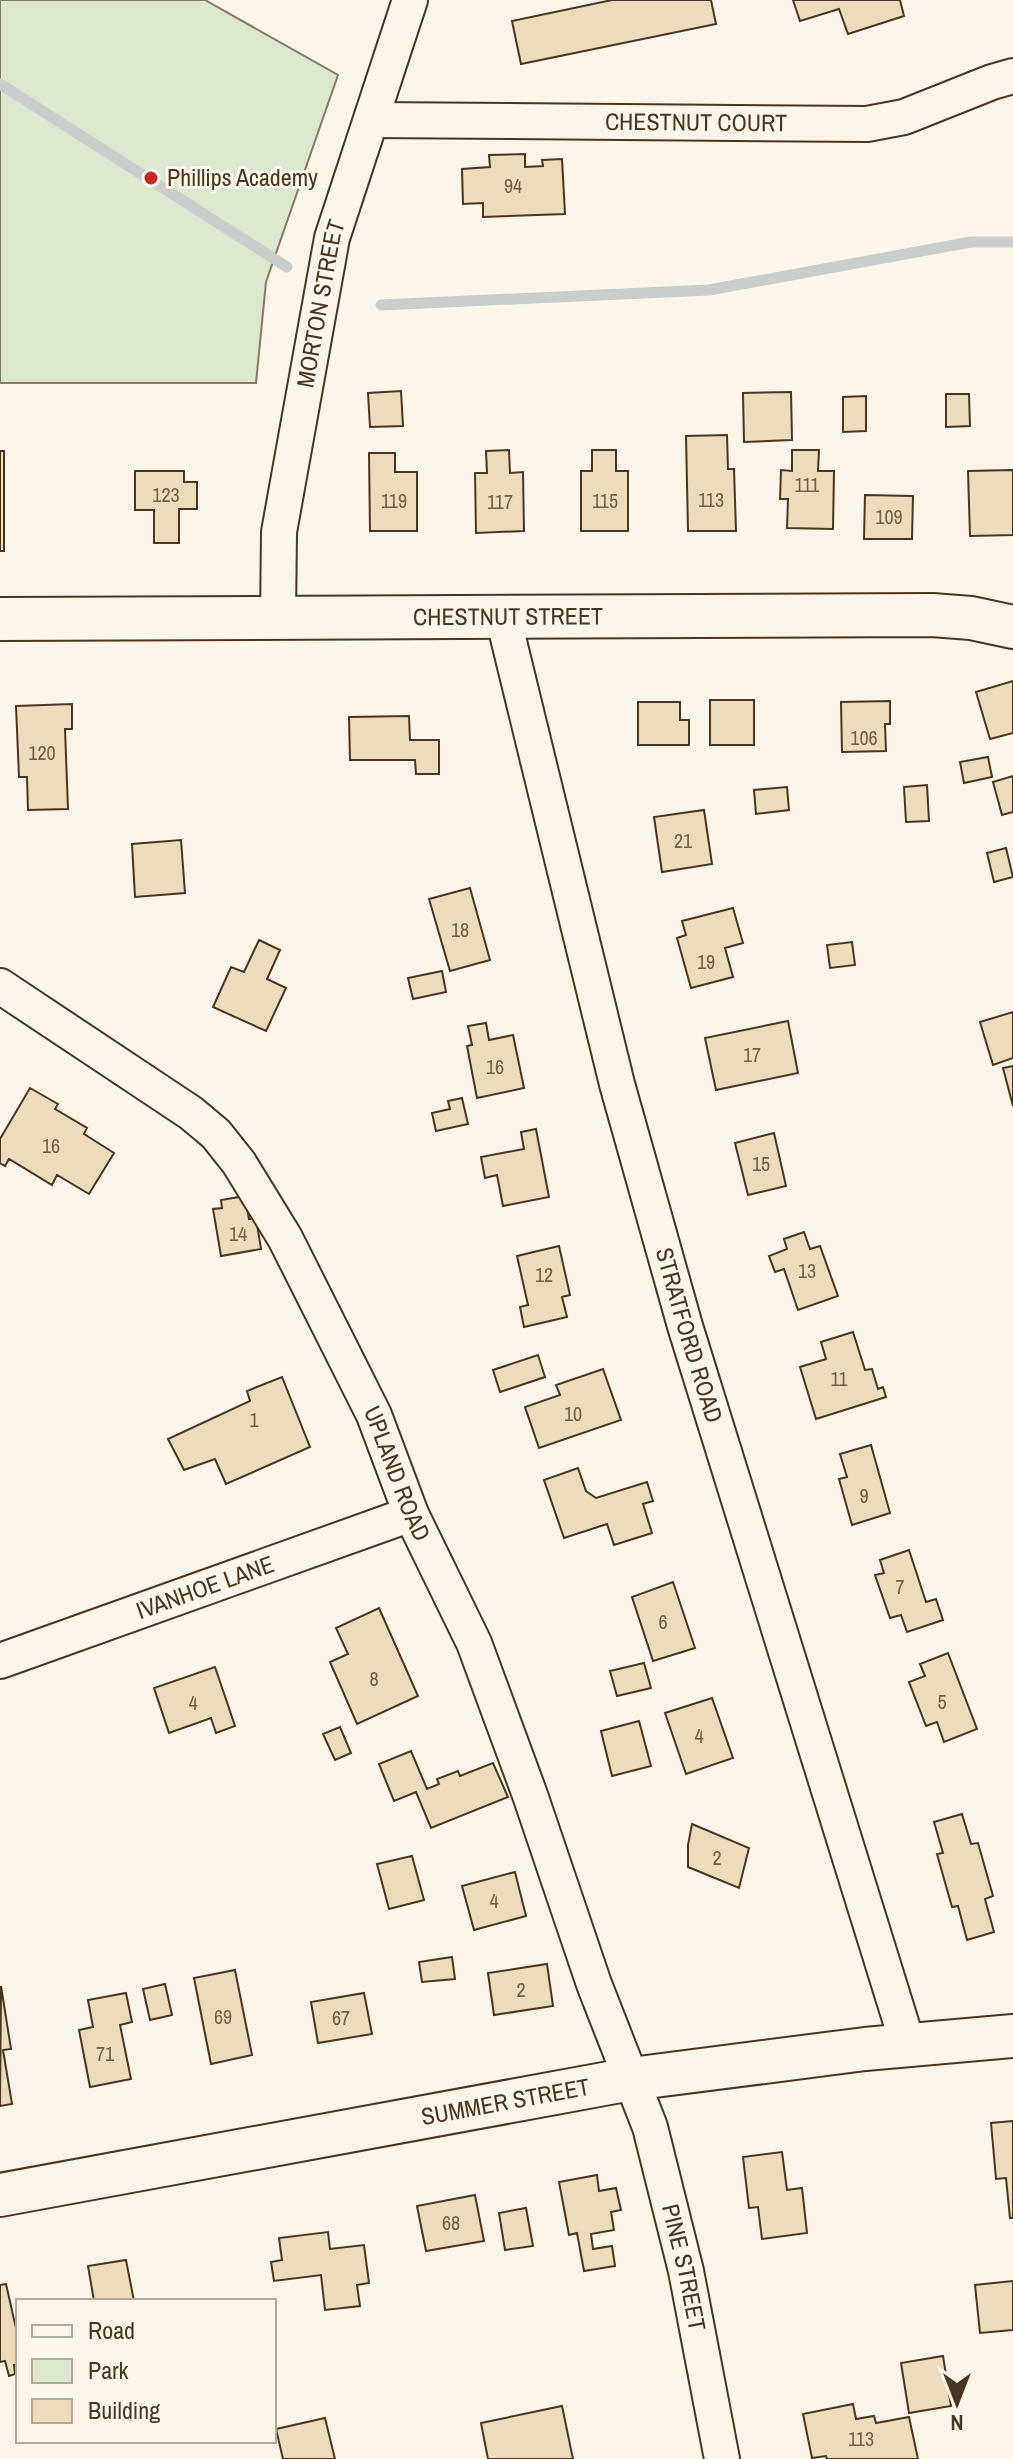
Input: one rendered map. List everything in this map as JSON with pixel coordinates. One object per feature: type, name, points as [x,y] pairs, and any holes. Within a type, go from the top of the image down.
[{"type":"street","name":"MORTON STREET","points":[[278,618],[279,532],[332,238],[410,0]]},
{"type":"street","name":"CHESTNUT COURT","points":[[372,120],[867,124],[904,117],[1013,76]]},
{"type":"street","name":"CHESTNUT STREET","points":[[0,619],[932,615],[971,618],[1013,627]]},
{"type":"street","name":"STRATFORD ROAD","points":[[503,617],[617,1084],[685,1326],[908,2045]]},
{"type":"street","name":"UPLAND ROAD","points":[[0,986],[191,1113],[216,1134],[266,1204],[362,1389],[411,1514],[474,1643],[530,1795],[589,1970],[631,2079]]},
{"type":"street","name":"IVANHOE LANE","points":[[0,1661],[411,1514]]},
{"type":"street","name":"SUMMER STREET","points":[[0,2195],[631,2079],[908,2045],[1013,2036]]},
{"type":"street","name":"PINE STREET","points":[[631,2079],[650,2127],[670,2204],[722,2459]]},
{"type":"green space","name":"Phillips Academy","points":[[0,0],[205,0],[338,75],[266,282],[256,383],[0,383]]},
{"type":"building","points":[[612,0],[711,0],[716,24],[521,64],[512,21]]},
{"type":"building","points":[[793,0],[900,0],[904,16],[848,34],[839,9],[800,21]]},
{"type":"building","points":[[525,154],[525,167],[543,166],[542,160],[562,159],[565,214],[483,217],[483,203],[463,204],[462,169],[490,167],[489,155]]},
{"type":"building","points":[[401,391],[403,426],[370,427],[368,393]]},
{"type":"building","points":[[791,392],[792,440],[744,442],[743,393]]},
{"type":"building","points":[[946,394],[969,394],[970,426],[946,427]]},
{"type":"building","points":[[866,396],[866,431],[843,432],[843,397]]},
{"type":"building","points":[[727,435],[728,469],[734,469],[736,531],[688,531],[686,436]]},
{"type":"building","points":[[509,450],[510,473],[523,472],[524,531],[476,533],[475,473],[487,473],[486,451]]},
{"type":"building","points":[[592,450],[616,450],[616,471],[628,471],[628,531],[581,531],[581,471],[592,471]]},
{"type":"building","points":[[792,450],[819,450],[818,471],[834,471],[833,529],[787,528],[788,499],[780,499],[781,470],[792,471]]},
{"type":"building","points":[[0,451],[4,451],[4,551],[0,551]]},
{"type":"building","points":[[369,453],[395,453],[395,472],[417,472],[417,531],[370,531]]},
{"type":"building","points":[[1013,470],[1013,535],[970,536],[968,471]]},
{"type":"building","points":[[135,471],[184,471],[184,482],[197,482],[197,509],[179,509],[179,543],[154,543],[154,510],[135,510]]},
{"type":"building","points":[[865,495],[913,496],[912,539],[864,539]]},
{"type":"building","points":[[1013,681],[1013,733],[990,739],[976,692]]},
{"type":"building","points":[[710,700],[754,700],[754,745],[710,745]]},
{"type":"building","points":[[890,701],[890,724],[885,724],[886,751],[842,752],[841,702]]},
{"type":"building","points":[[638,702],[680,702],[680,720],[689,720],[689,745],[638,745]]},
{"type":"building","points":[[72,704],[72,729],[65,729],[68,809],[28,810],[27,777],[19,777],[16,706]]},
{"type":"building","points":[[409,716],[410,740],[439,740],[439,774],[416,774],[415,760],[350,760],[349,717]]},
{"type":"building","points":[[988,757],[992,777],[964,783],[960,762]]},
{"type":"building","points":[[1013,776],[1013,812],[1002,815],[993,782]]},
{"type":"building","points":[[927,785],[929,821],[906,822],[904,787]]},
{"type":"building","points":[[787,787],[789,810],[756,814],[754,790]]},
{"type":"building","points":[[704,810],[712,864],[662,872],[654,817]]},
{"type":"building","points":[[181,840],[185,893],[135,897],[132,844]]},
{"type":"building","points":[[1006,848],[1013,877],[994,882],[987,853]]},
{"type":"building","points":[[470,888],[490,960],[450,971],[429,899]]},
{"type":"building","points":[[733,908],[743,943],[725,948],[733,977],[691,988],[677,938],[686,935],[682,921]]},
{"type":"building","points":[[259,940],[280,950],[267,979],[286,988],[266,1031],[213,1007],[231,967],[244,972]]},
{"type":"building","points":[[852,942],[855,965],[830,968],[827,945]]},
{"type":"building","points":[[442,971],[446,992],[413,999],[408,978]]},
{"type":"building","points":[[1013,1012],[1013,1058],[993,1065],[980,1022]]},
{"type":"building","points":[[788,1021],[798,1073],[716,1090],[705,1038]]},
{"type":"building","points":[[486,1023],[489,1040],[513,1035],[524,1088],[477,1098],[467,1046],[472,1045],[468,1026]]},
{"type":"building","points":[[1013,1066],[1013,1106],[1003,1068]]},
{"type":"building","points":[[30,1088],[58,1104],[55,1109],[87,1128],[84,1134],[114,1153],[89,1194],[57,1175],[52,1185],[9,1159],[5,1166],[0,1163],[0,1139]]},
{"type":"building","points":[[462,1098],[468,1124],[436,1131],[432,1113],[450,1109],[448,1101]]},
{"type":"building","points":[[536,1129],[549,1197],[503,1206],[497,1175],[485,1178],[481,1157],[524,1149],[521,1132]]},
{"type":"building","points":[[774,1133],[786,1186],[748,1195],[735,1143]]},
{"type":"building","points":[[245,1196],[249,1219],[256,1218],[261,1249],[221,1256],[213,1209],[222,1208],[221,1200]]},
{"type":"building","points":[[804,1232],[810,1249],[820,1246],[838,1296],[798,1310],[784,1269],[775,1272],[769,1256],[787,1249],[784,1239]]},
{"type":"building","points":[[559,1246],[570,1295],[562,1297],[567,1317],[524,1327],[520,1307],[528,1305],[517,1256]]},
{"type":"building","points":[[853,1332],[865,1370],[872,1369],[878,1389],[883,1387],[886,1397],[816,1419],[800,1367],[826,1359],[821,1342]]},
{"type":"building","points":[[538,1355],[545,1377],[500,1392],[493,1370]]},
{"type":"building","points":[[603,1369],[621,1420],[539,1448],[525,1407],[560,1395],[556,1385]]},
{"type":"building","points":[[282,1377],[310,1447],[226,1484],[215,1459],[184,1470],[168,1439],[250,1401],[247,1391]]},
{"type":"building","points":[[871,1445],[890,1513],[852,1525],[839,1479],[847,1477],[840,1454]]},
{"type":"building","points":[[578,1468],[586,1491],[596,1498],[647,1482],[653,1501],[643,1504],[652,1533],[614,1545],[607,1524],[564,1538],[544,1480]]},
{"type":"building","points":[[909,1550],[926,1602],[936,1599],[943,1620],[907,1632],[901,1615],[890,1618],[875,1575],[884,1573],[880,1560]]},
{"type":"building","points":[[673,1582],[695,1648],[653,1661],[632,1597]]},
{"type":"building","points":[[379,1608],[418,1696],[357,1724],[330,1662],[348,1654],[336,1628]]},
{"type":"building","points":[[948,1653],[977,1729],[944,1742],[937,1722],[926,1726],[909,1682],[925,1676],[920,1664]]},
{"type":"building","points":[[644,1663],[651,1688],[617,1696],[610,1671]]},
{"type":"building","points":[[215,1667],[235,1726],[216,1733],[211,1718],[169,1733],[154,1688]]},
{"type":"building","points":[[712,1698],[733,1758],[686,1774],[665,1713]]},
{"type":"building","points":[[639,1721],[651,1766],[612,1776],[601,1731]]},
{"type":"building","points":[[340,1727],[351,1753],[335,1760],[323,1734]]},
{"type":"building","points":[[411,1751],[427,1789],[439,1784],[437,1779],[458,1771],[460,1776],[493,1763],[508,1797],[431,1828],[416,1792],[394,1801],[379,1764]]},
{"type":"building","points":[[962,1814],[971,1844],[978,1843],[993,1896],[985,1899],[994,1932],[967,1940],[958,1906],[952,1907],[937,1854],[943,1853],[934,1822]]},
{"type":"building","points":[[692,1824],[749,1848],[739,1888],[688,1867]]},
{"type":"building","points":[[412,1856],[424,1900],[389,1909],[377,1864]]},
{"type":"building","points":[[515,1872],[526,1916],[474,1930],[462,1886]]},
{"type":"building","points":[[452,1957],[455,1979],[422,1982],[419,1962]]},
{"type":"building","points":[[547,1964],[553,2006],[494,2015],[488,1973]]},
{"type":"building","points":[[235,1970],[252,2055],[211,2064],[194,1978]]},
{"type":"building","points":[[165,1984],[172,2015],[150,2020],[143,1989]]},
{"type":"building","points":[[1,1986],[11,2049],[3,2050],[12,2104],[0,2106]]},
{"type":"building","points":[[126,1993],[132,2022],[120,2025],[131,2079],[90,2087],[79,2030],[93,2027],[88,2000]]},
{"type":"building","points":[[364,1993],[372,2034],[318,2043],[311,2002]]},
{"type":"building","points":[[1013,2121],[1013,2218],[1010,2218],[1006,2178],[996,2179],[991,2123]]},
{"type":"building","points":[[782,2152],[787,2190],[802,2188],[807,2233],[762,2239],[758,2207],[749,2208],[743,2157]]},
{"type":"building","points":[[597,2175],[599,2191],[616,2188],[621,2210],[611,2212],[614,2230],[591,2234],[593,2249],[612,2246],[615,2266],[584,2271],[577,2233],[569,2235],[559,2182]]},
{"type":"building","points":[[475,2195],[484,2241],[426,2251],[417,2206]]},
{"type":"building","points":[[526,2208],[533,2246],[505,2250],[499,2213]]},
{"type":"building","points":[[328,2232],[330,2249],[364,2245],[369,2283],[357,2285],[360,2306],[325,2310],[321,2275],[274,2281],[271,2262],[282,2260],[279,2238]]},
{"type":"building","points":[[126,2260],[134,2299],[94,2299],[88,2266]]},
{"type":"building","points":[[1013,2281],[1013,2330],[980,2333],[975,2285]]},
{"type":"building","points":[[6,2284],[16,2328],[15,2374],[9,2376],[5,2361],[0,2362],[0,2285]]},
{"type":"building","points":[[943,2356],[951,2406],[909,2413],[901,2363]]},
{"type":"building","points":[[853,2404],[856,2419],[874,2416],[876,2423],[909,2417],[918,2459],[812,2458],[803,2414]]},
{"type":"building","points":[[562,2406],[573,2459],[488,2459],[481,2423]]},
{"type":"building","points":[[325,2418],[335,2459],[283,2459],[276,2429]]},
{"type":"waterway","points":[[0,84],[287,267]]},
{"type":"waterway","points":[[381,305],[709,290],[971,242],[1013,242]]},
{"type":"place","name":"Phillips Academy","points":[[151,178]]}]
